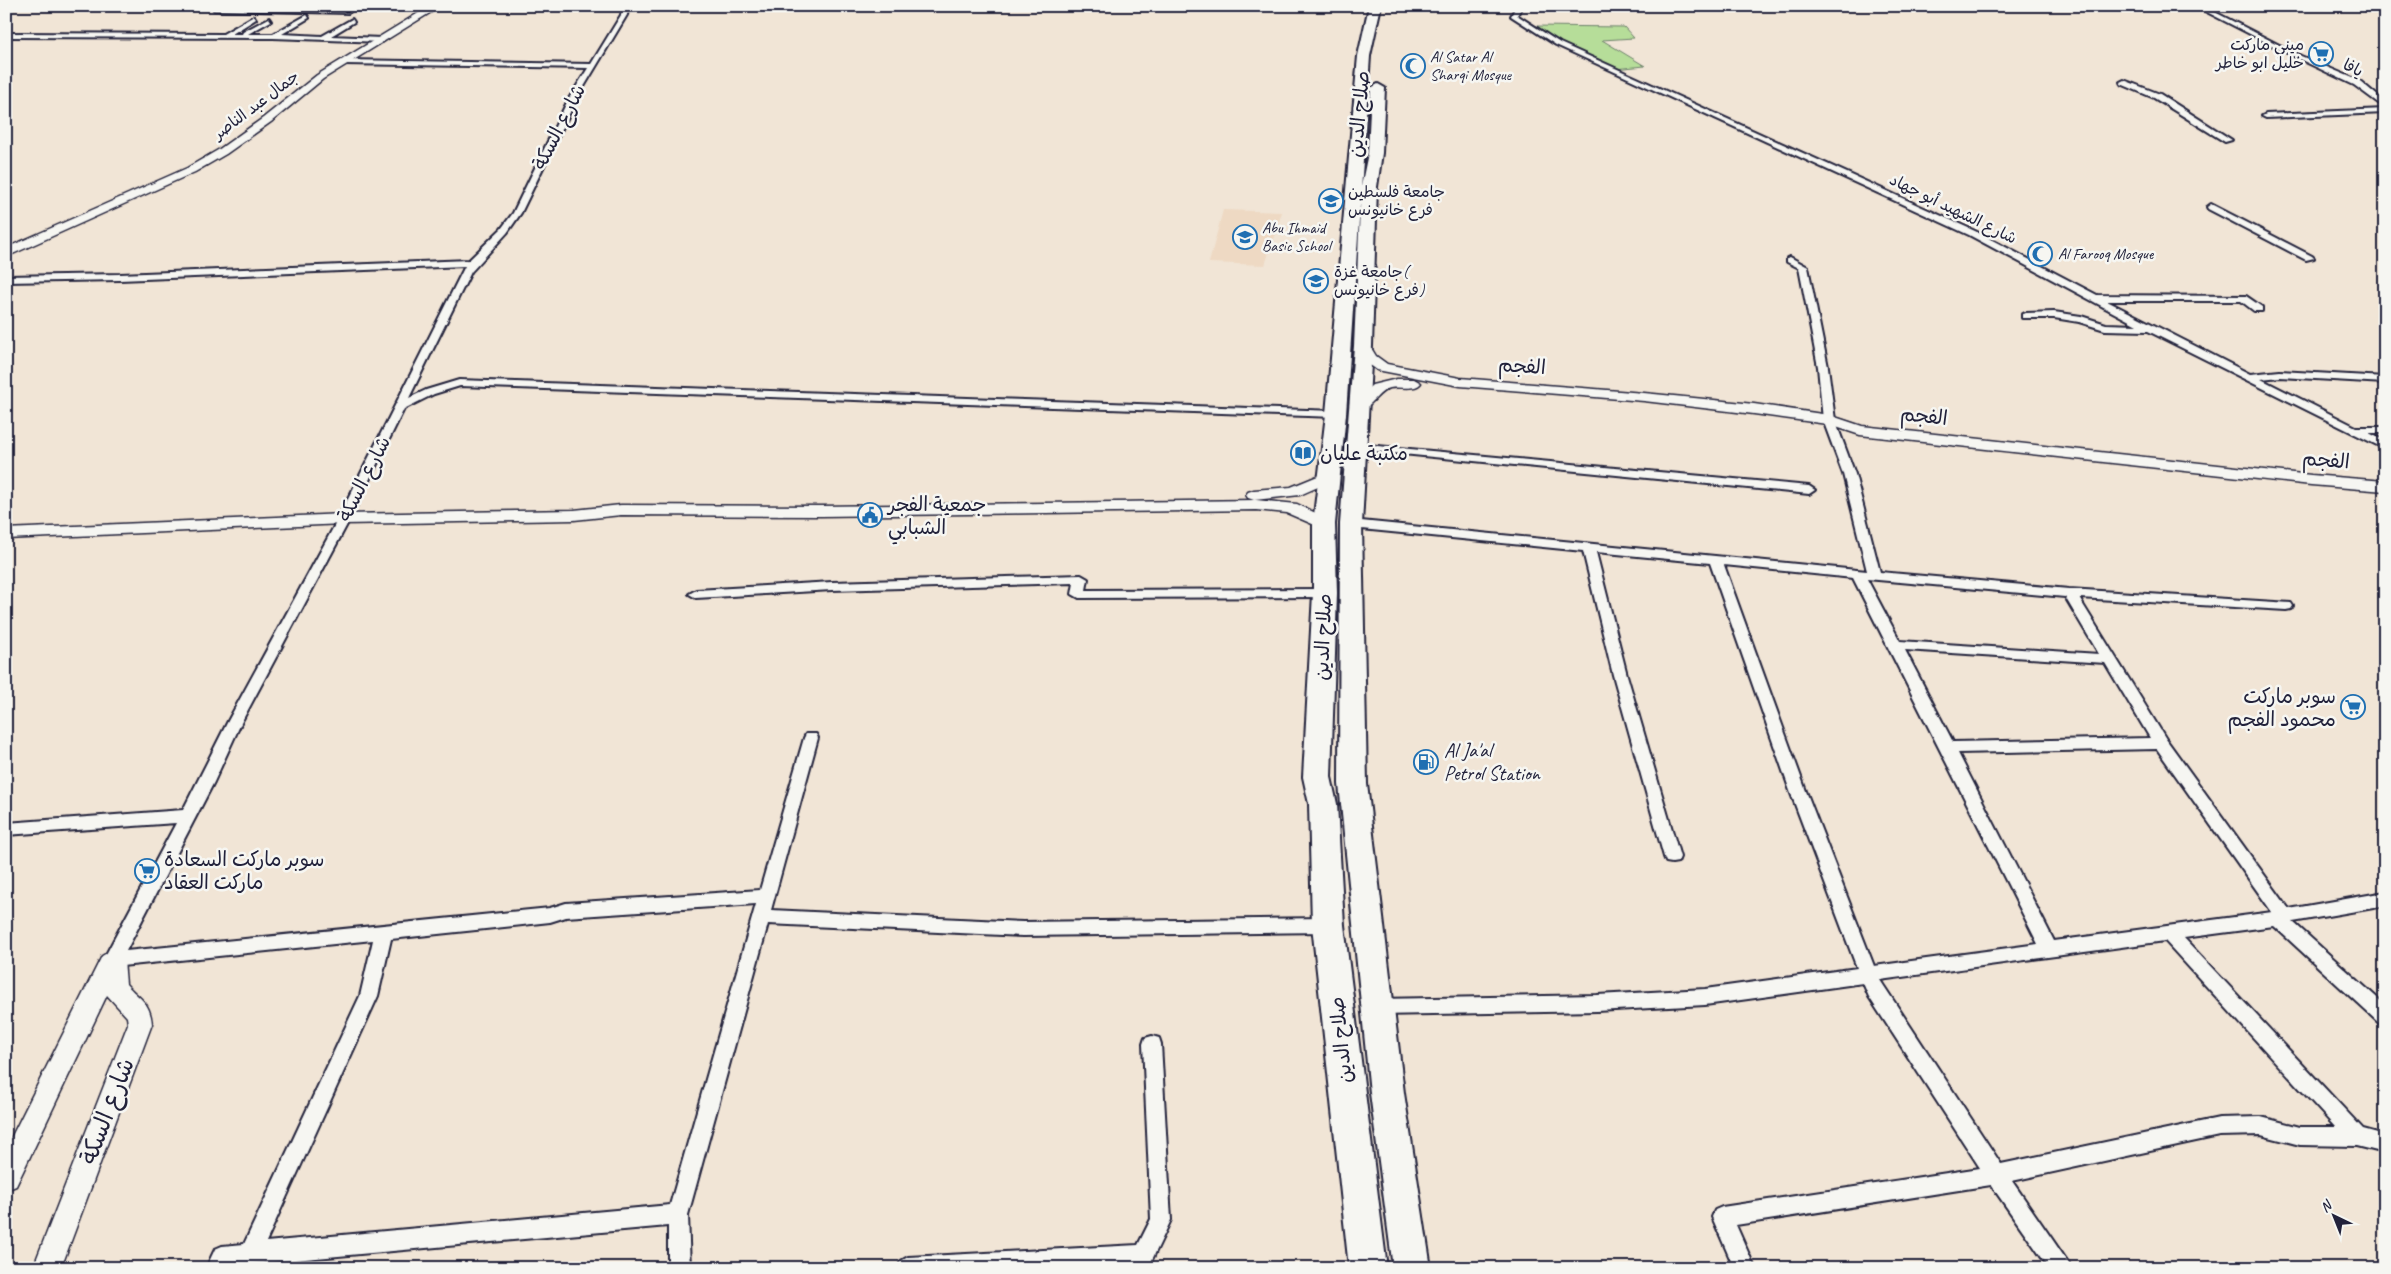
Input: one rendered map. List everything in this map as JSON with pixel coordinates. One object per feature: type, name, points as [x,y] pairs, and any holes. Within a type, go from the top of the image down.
[{"type":"highway","name":"صلاح الدين","points":[[1375,6],[1364,56],[1362,180],[1363,346],[1351,524],[1354,784],[1386,1093],[1412,1268]]},
{"type":"highway","name":"صلاح الدين","points":[[1368,1268],[1328,925],[1323,804],[1317,777],[1325,593],[1324,524],[1362,180],[1375,153],[1380,70],[1390,6]]},
{"type":"highway","points":[[1320,699],[1333,693],[1342,693],[1354,699]]},
{"type":"highway","points":[[1317,777],[1330,787],[1343,788],[1354,784]]},
{"type":"main road","name":"جمال عبد الناصر","points":[[6,253],[183,173],[222,152],[267,120],[320,77],[427,6]]},
{"type":"main road","name":"جمال عبد الناصر","points":[[6,247],[143,185],[201,155],[244,128],[314,74],[437,6]]},
{"type":"main road","points":[[1363,346],[1371,359],[1382,367],[1460,382]]},
{"type":"main road","points":[[1360,405],[1374,389],[1386,384],[1460,382]]},
{"type":"main road","name":"الفجم","points":[[1460,382],[1644,397],[1754,409],[1829,420],[1860,430],[2311,480],[2385,486]]},
{"type":"main road","points":[[1215,505],[1249,495],[1294,492],[1330,476]]},
{"type":"main road","points":[[6,534],[344,518],[574,515],[621,510],[821,512],[1215,505],[1256,505],[1290,508],[1324,524]]},
{"type":"main road","name":"شارع السكة","points":[[6,1177],[112,960]]},
{"type":"main road","name":"شارع السكة","points":[[46,1268],[140,1024],[139,1012],[120,996],[113,985],[112,960]]},
{"type":"street","name":"شارع السكة","points":[[112,960],[188,816],[235,721],[344,518],[472,264],[504,231],[517,213],[572,100],[624,14],[626,6]]},
{"type":"street","name":"شارع الشهيد أبو جهاد","points":[[1520,6],[1514,14],[1558,44],[1697,110],[1913,204],[2011,252],[2027,263],[2151,328],[2385,446]]},
{"type":"street","name":"يافا","points":[[2198,6],[2299,58],[2357,83],[2385,106]]},
{"type":"street","points":[[216,9],[267,8],[348,11]]},
{"type":"street","points":[[273,36],[307,17]]},
{"type":"street","points":[[222,37],[254,18]]},
{"type":"street","points":[[239,37],[269,20]]},
{"type":"street","points":[[324,38],[352,21]]},
{"type":"street","points":[[6,35],[273,36],[377,39]]},
{"type":"street","points":[[344,62],[591,66]]},
{"type":"street","points":[[2124,82],[2157,96],[2228,140]]},
{"type":"street","points":[[2266,116],[2385,111]]},
{"type":"street","points":[[2211,206],[2309,258]]},
{"type":"street","points":[[1790,260],[1803,267],[1823,367],[1829,420],[1849,474],[1874,574]]},
{"type":"street","points":[[6,279],[120,277],[472,264]]},
{"type":"street","points":[[2095,298],[2243,298],[2258,309]]},
{"type":"street","points":[[2026,316],[2054,315],[2105,327],[2151,328]]},
{"type":"street","points":[[2248,377],[2280,374],[2385,380]]},
{"type":"street","points":[[401,406],[430,392],[459,384],[1336,414]]},
{"type":"street","points":[[2353,430],[2385,430]]},
{"type":"street","points":[[1356,447],[1809,490]]},
{"type":"street","points":[[1351,524],[1858,574],[2069,592],[2286,606]]},
{"type":"street","points":[[1588,547],[1620,675],[1672,857]]},
{"type":"street","points":[[1715,559],[1798,791],[1875,991],[1996,1176],[2062,1268]]},
{"type":"street","points":[[1858,574],[1949,748],[2049,948]]},
{"type":"street","points":[[696,594],[832,586],[1081,579],[1079,594],[1325,593]]},
{"type":"street","points":[[2069,592],[2161,743],[2281,917],[2385,1017]]},
{"type":"street","points":[[1896,645],[2110,659]]},
{"type":"street","points":[[680,1268],[678,1215],[763,917],[811,738]]},
{"type":"street","points":[[1949,748],[2161,743]]},
{"type":"street","points":[[6,829],[188,816]]},
{"type":"street","points":[[112,960],[550,915],[566,910],[768,896]]},
{"type":"street","points":[[1377,1007],[1597,1003],[1705,997],[2381,903]]},
{"type":"street","points":[[763,917],[1023,929],[1328,925]]},
{"type":"street","points":[[250,1253],[369,996],[384,932]]},
{"type":"street","points":[[2168,932],[2357,1136]]},
{"type":"street","points":[[908,1268],[1144,1255],[1161,1220],[1152,1044]]},
{"type":"street","points":[[1744,1268],[1722,1218],[1996,1176],[2219,1127],[2261,1126],[2300,1136],[2357,1136],[2385,1144]]},
{"type":"street","points":[[216,1268],[222,1256],[678,1215]]},
{"type":"shaded area","name":"Abu Ihmaid Basic School","points":[[1223,210],[1282,212],[1265,265],[1209,263]]},
{"type":"green space","points":[[1535,26],[1624,27],[1634,38],[1602,40],[1645,66],[1614,69],[1557,41]]},
{"type":"place","name":"ميني ماركت خليل ابو خاطر","points":[[2321,54]]},
{"type":"place","name":"Al Satar Al Sharqi Mosque","points":[[1413,66]]},
{"type":"place","name":"جامعة فلسطين فرع خانيونس","points":[[1331,201]]},
{"type":"place","name":"Abu Ihmaid Basic School","points":[[1245,237]]},
{"type":"place","name":"Al Farooq Mosque","points":[[2040,254]]},
{"type":"place","name":"جامعة غزة( فرع خانيونس)","points":[[1316,281]]},
{"type":"place","name":"مكتبة عليان","points":[[1303,453]]},
{"type":"place","name":"جمعية الفجر الشبابي","points":[[870,515]]},
{"type":"place","name":"سوبر ماركت محمود الفجم","points":[[2353,707]]},
{"type":"place","name":"Al Ja'al Petrol Station","points":[[1426,762]]},
{"type":"place","name":"سوبر ماركت السعادة ماركت العقاد","points":[[147,871]]}]
